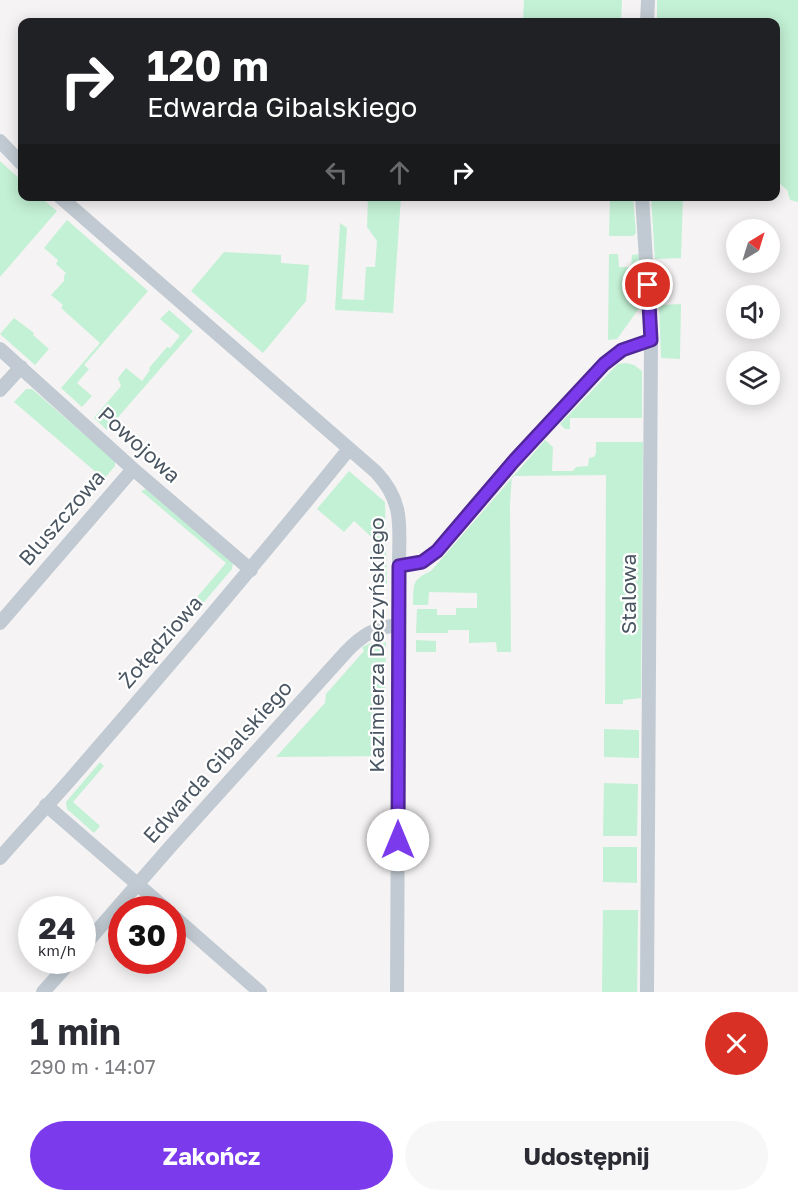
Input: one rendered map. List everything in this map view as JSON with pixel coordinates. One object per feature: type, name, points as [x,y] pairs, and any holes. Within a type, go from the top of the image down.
[{"type":"street","points":[[647,18],[648,0]]},
{"type":"street","points":[[0,141],[18,160]]},
{"type":"street","name":"Kazimierza Deczyńskiego","points":[[65,201],[349,449],[382,479],[396,500],[399,514],[397,992]]},
{"type":"street","name":"Stalowa","points":[[642,201],[651,340],[646,992]]},
{"type":"street","points":[[399,566],[422,562],[437,551],[513,462],[604,364],[622,350],[651,340]]},
{"type":"street","name":"Powojowa","points":[[0,350],[133,469],[251,570]]},
{"type":"street","points":[[0,390],[21,367]]},
{"type":"street","name":"Żołędziowa","points":[[0,858],[74,776],[251,570],[349,449]]},
{"type":"street","name":"Bluszczowa","points":[[0,623],[133,469]]},
{"type":"street","name":"Edwarda Gibalskiego","points":[[96,932],[358,639],[378,628],[399,625]]},
{"type":"street","points":[[46,805],[151,896]]},
{"type":"street","points":[[186,927],[260,992]]},
{"type":"street","points":[[44,992],[60,974]]},
{"type":"green space","points":[[524,0],[622,0],[621,18],[523,18]]},
{"type":"green space","points":[[657,0],[798,0],[798,202],[790,200],[787,190],[780,184],[780,18],[657,18]]},
{"type":"green space","points":[[0,161],[18,177],[18,201],[45,201],[57,211],[0,277]]},
{"type":"green space","points":[[368,201],[401,201],[393,313],[335,310],[340,223],[347,228],[342,299],[364,300],[366,267],[375,267],[377,241],[367,227]]},
{"type":"green space","points":[[610,201],[633,201],[636,233],[633,236],[609,236]]},
{"type":"green space","points":[[651,201],[683,201],[681,258],[655,259]]},
{"type":"green space","points":[[67,220],[148,291],[84,365],[89,369],[77,383],[92,396],[82,407],[61,388],[100,343],[61,308],[63,305],[51,295],[64,281],[66,273],[56,264],[58,260],[44,248]]},
{"type":"green space","points":[[224,252],[281,255],[281,263],[309,265],[306,301],[263,353],[191,291]]},
{"type":"green space","points":[[609,254],[618,254],[619,267],[631,267],[632,255],[640,254],[642,295],[640,307],[617,339],[608,340]]},
{"type":"green space","points":[[681,304],[680,359],[661,358],[659,305]]},
{"type":"green space","points":[[169,310],[193,331],[107,430],[94,418],[121,386],[118,378],[126,368],[142,381],[150,370],[149,368],[180,336],[160,319]]},
{"type":"green space","points":[[14,318],[34,333],[33,335],[49,349],[35,365],[0,334]]},
{"type":"green space","points":[[626,363],[642,371],[642,418],[570,418],[570,429],[565,429],[560,424],[618,364]]},
{"type":"green space","points":[[26,389],[32,389],[115,461],[115,466],[104,479],[14,402]]},
{"type":"green space","points":[[545,440],[553,447],[552,471],[573,471],[576,467],[588,466],[589,458],[594,457],[596,453],[596,442],[643,442],[641,698],[623,700],[623,704],[605,704],[606,475],[514,476]]},
{"type":"green space","points":[[349,471],[385,502],[387,584],[373,572],[381,562],[370,552],[378,543],[354,521],[344,532],[317,509]]},
{"type":"green space","points":[[512,478],[510,504],[511,652],[497,652],[496,642],[469,643],[469,630],[448,630],[448,633],[416,633],[417,609],[437,609],[437,615],[456,615],[456,608],[477,608],[477,593],[429,592],[428,605],[413,605],[415,583],[431,571]]},
{"type":"green space","points":[[146,489],[233,563],[232,569],[187,622],[181,616],[226,563],[141,491]]},
{"type":"green space","points":[[380,639],[386,643],[384,756],[276,757],[325,703],[326,694],[364,651],[362,647]]},
{"type":"green space","points":[[416,640],[436,641],[436,652],[416,652]]},
{"type":"green space","points":[[604,729],[639,730],[639,758],[604,757]]},
{"type":"green space","points":[[100,762],[104,766],[73,802],[100,826],[94,833],[67,809],[66,802]]},
{"type":"green space","points":[[604,783],[638,784],[637,836],[603,836]]},
{"type":"green space","points":[[603,847],[637,847],[637,883],[603,882]]},
{"type":"green space","points":[[603,910],[638,910],[637,992],[602,992]]},
{"type":"route","points":[[398,840],[399,566],[415,564],[430,558],[513,462],[604,364],[622,350],[651,340],[648,285]]}]
